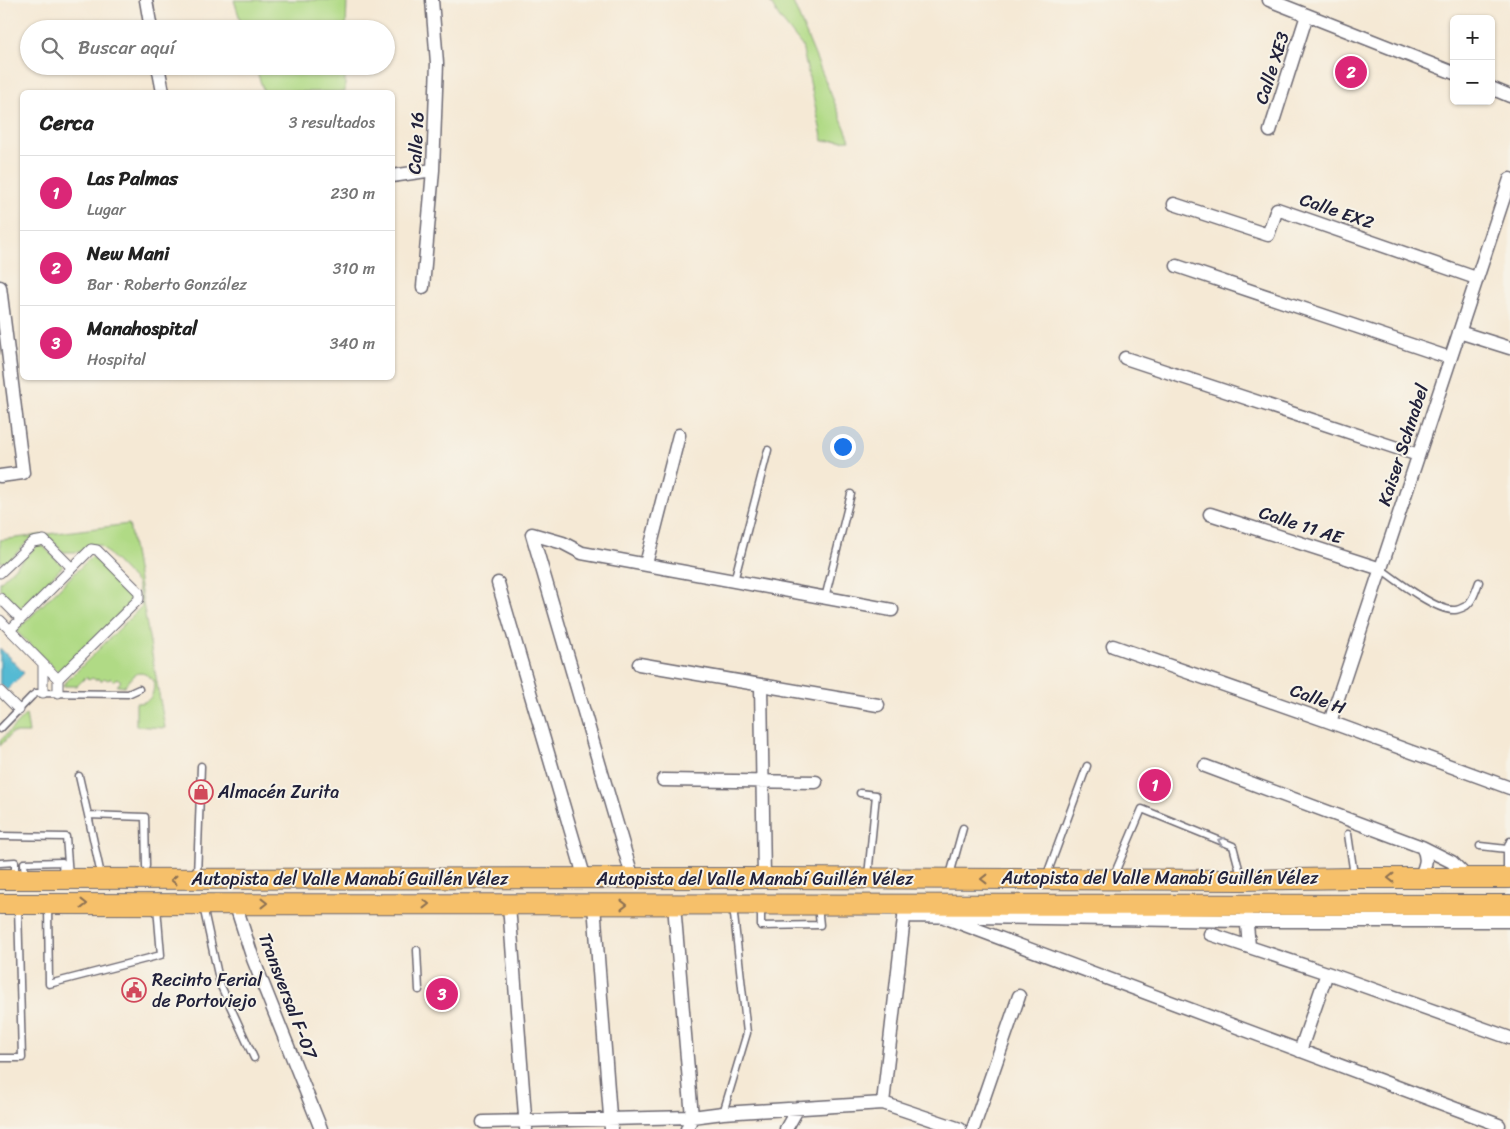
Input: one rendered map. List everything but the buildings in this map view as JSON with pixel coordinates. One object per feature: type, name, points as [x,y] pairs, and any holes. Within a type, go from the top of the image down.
[{"type":"main road","name":"Autopista del Valle Manabí Guillén Vélez","points":[[13,879],[764,878],[1242,880],[1508,878]]},
{"type":"main road","points":[[538,879],[539,905]]},
{"type":"main road","name":"Autopista del Valle Manabí Guillén Vélez","points":[[9,904],[818,905],[909,909],[1246,913],[1510,904]]},
{"type":"street","points":[[146,0],[149,20]]},
{"type":"street","name":"Calle 16","points":[[424,287],[433,170],[437,63],[432,0]]},
{"type":"street","points":[[1269,0],[1450,71]]},
{"type":"street","name":"Calle XE3","points":[[1270,132],[1307,15]]},
{"type":"street","points":[[160,75],[163,90]]},
{"type":"street","points":[[1495,90],[1510,96]]},
{"type":"street","points":[[395,176],[433,170]]},
{"type":"street","name":"Kaiser Schnabel","points":[[1330,722],[1510,179]]},
{"type":"street","name":"Calle EX2","points":[[1174,204],[1268,235],[1277,209],[1476,278]]},
{"type":"street","points":[[1177,266],[1450,358]]},
{"type":"street","points":[[0,287],[1,312],[23,473],[0,476]]},
{"type":"street","points":[[1459,332],[1510,348]]},
{"type":"street","points":[[1124,358],[1418,455]]},
{"type":"street","points":[[646,564],[679,435]]},
{"type":"street","name":"Calle 11 AE","points":[[1210,514],[1381,569]]},
{"type":"street","points":[[634,879],[532,534],[563,543],[582,553],[892,610]]},
{"type":"street","points":[[1,570],[33,542],[44,540],[72,568]]},
{"type":"street","points":[[10,630],[92,549],[97,550],[139,592],[139,599],[58,679]]},
{"type":"street","points":[[498,583],[585,879]]},
{"type":"street","points":[[0,598],[21,619]]},
{"type":"street","points":[[0,620],[58,679],[58,693]]},
{"type":"street","name":"Calle H","points":[[1113,646],[1330,722],[1510,788]]},
{"type":"street","points":[[43,664],[43,693]]},
{"type":"street","points":[[639,664],[878,704]]},
{"type":"street","points":[[761,685],[764,878]]},
{"type":"street","points":[[0,691],[19,710]]},
{"type":"street","points":[[1204,766],[1422,847],[1452,862],[1468,878]]},
{"type":"street","points":[[664,780],[816,782]]},
{"type":"street","points":[[1420,878],[1427,857],[1422,847]]},
{"type":"street","name":"Transversal F-07","points":[[235,903],[253,959],[321,1129]]},
{"type":"street","points":[[509,905],[526,1125]]},
{"type":"street","points":[[594,905],[611,1124]]},
{"type":"street","points":[[674,905],[690,1123]]},
{"type":"street","points":[[909,909],[946,918],[1246,913],[1510,920]]},
{"type":"street","points":[[909,909],[946,918],[1499,1125]]},
{"type":"street","points":[[883,1103],[909,909]]},
{"type":"street","points":[[1246,913],[1249,946]]},
{"type":"street","points":[[1210,934],[1510,1038]]},
{"type":"street","points":[[1300,1051],[1327,973]]},
{"type":"street","points":[[973,1129],[1019,996]]},
{"type":"street","points":[[483,1122],[526,1125],[690,1123],[723,1113],[883,1103],[960,1129]]},
{"type":"street","points":[[786,1129],[798,1108]]},
{"type":"lane","points":[[734,581],[768,450]]},
{"type":"lane","points":[[825,598],[851,494]]},
{"type":"lane","points":[[1381,569],[1438,606],[1456,610],[1468,605],[1473,598],[1478,582]]},
{"type":"lane","points":[[0,729],[36,693],[128,694],[139,689]]},
{"type":"lane","points":[[196,880],[201,766]]},
{"type":"lane","points":[[1046,879],[1088,766]]},
{"type":"lane","points":[[79,776],[102,879]]},
{"type":"lane","points":[[860,793],[876,796],[868,879]]},
{"type":"lane","points":[[1112,880],[1142,808],[1233,846],[1242,880]]},
{"type":"lane","points":[[88,815],[145,818],[146,866]]},
{"type":"lane","points":[[949,879],[963,828]]},
{"type":"lane","points":[[1348,834],[1355,878]]},
{"type":"lane","points":[[0,836],[66,837],[66,879]]},
{"type":"lane","points":[[1508,878],[1507,849],[1510,841]]},
{"type":"lane","points":[[1480,846],[1507,849]]},
{"type":"lane","points":[[0,863],[14,862],[13,879]]},
{"type":"lane","points":[[0,1058],[22,1058],[9,904]]},
{"type":"lane","points":[[48,904],[50,984],[161,955],[156,904]]},
{"type":"lane","points":[[203,904],[220,984],[254,1058]]},
{"type":"lane","points":[[723,1113],[748,1032],[733,905]]},
{"type":"lane","points":[[417,950],[419,990]]},
{"type":"green space","points":[[234,0],[347,0],[346,20],[240,20]]},
{"type":"green space","points":[[769,0],[792,0],[850,140],[823,141],[802,46],[779,17]]},
{"type":"green space","points":[[258,75],[345,75],[345,90],[263,90]]},
{"type":"green space","points":[[129,524],[165,728],[136,726],[136,703],[148,700],[153,690],[154,681],[145,674],[138,673],[125,686],[117,686],[121,681],[117,678],[114,681],[111,678],[108,680],[104,678],[101,681],[98,678],[96,680],[92,678],[89,680],[86,677],[77,686],[62,686],[142,606],[137,583],[100,545],[88,545],[81,552],[63,552],[49,537],[29,540],[8,562],[0,562],[0,540]]},
{"type":"green space","points":[[40,543],[63,566],[20,609],[0,589],[0,582]]},
{"type":"green space","points":[[92,556],[134,599],[59,673],[16,631]]},
{"type":"green space","points":[[26,714],[29,733],[12,733],[0,746],[0,741]]},
{"type":"water","points":[[0,648],[24,673],[7,690],[0,684]]},
{"type":"place","name":"New Mani","points":[[1351,72]]},
{"type":"place","name":"Las Palmas","points":[[1155,785]]},
{"type":"place","name":"Almacén Zurita","points":[[201,792]]},
{"type":"place","name":"Recinto Ferial de Portoviejo","points":[[134,990]]},
{"type":"place","name":"Manahospital","points":[[442,994]]}]
